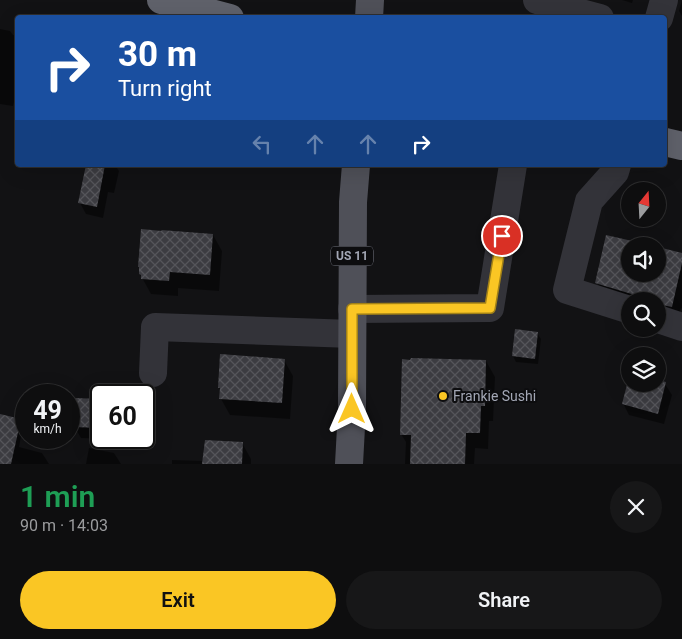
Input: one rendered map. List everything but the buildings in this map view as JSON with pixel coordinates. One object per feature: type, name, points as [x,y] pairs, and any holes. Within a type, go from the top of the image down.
[{"type":"highway","points":[[161,0],[218,15]]},
{"type":"highway","points":[[667,142],[682,146]]},
{"type":"main road","points":[[369,15],[370,0]]},
{"type":"main road","name":"US 11","points":[[349,464],[352,409],[353,202],[356,167]]},
{"type":"lane","points":[[537,0],[589,15]]},
{"type":"lane","points":[[660,15],[664,0]]},
{"type":"lane","points":[[153,373],[155,327],[352,322],[490,308],[513,167]]},
{"type":"lane","points":[[616,167],[615,172],[589,201],[567,290],[621,307]]},
{"type":"lane","points":[[666,322],[682,327]]},
{"type":"place","name":"Frankie Sushi","points":[[443,396]]},
{"type":"route","points":[[352,409],[352,309],[490,308],[502,236]]}]
